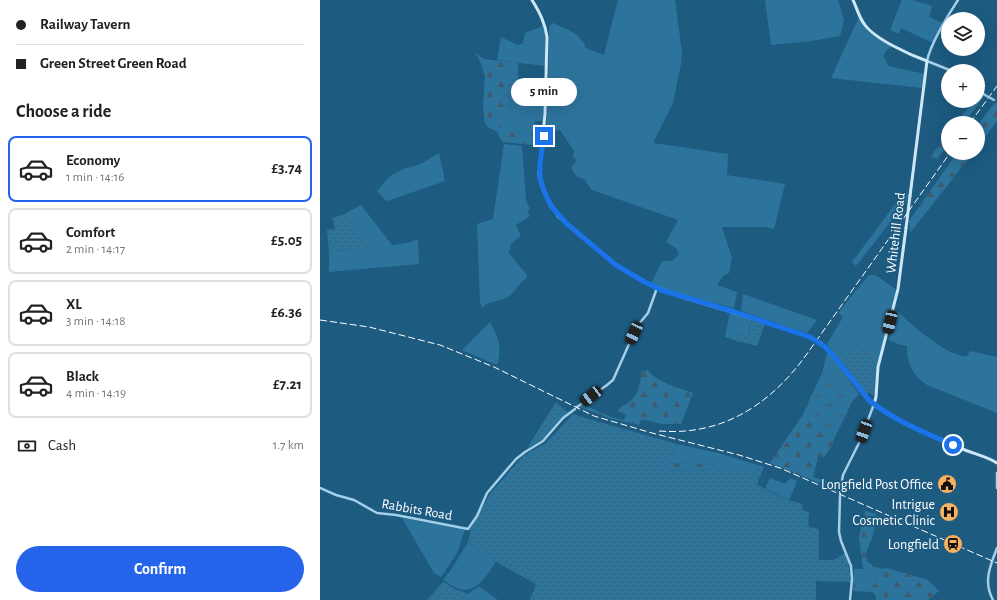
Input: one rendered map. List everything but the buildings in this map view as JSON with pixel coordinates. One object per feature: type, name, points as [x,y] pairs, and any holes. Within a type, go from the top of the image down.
[{"type":"main road","points":[[532,0],[542,16],[546,26],[547,37],[545,118],[539,174],[541,184],[546,195],[556,213],[566,223],[616,265],[636,278],[656,288],[810,337],[828,349],[860,390],[874,404],[916,428],[954,446],[997,463]]},
{"type":"main road","points":[[853,0],[863,22],[871,32],[913,56],[927,61]]},
{"type":"main road","name":"Whitehill Road","points":[[874,404],[876,397],[878,367],[898,290],[927,61]]},
{"type":"street","points":[[941,67],[927,61],[944,24],[958,0]]},
{"type":"street","points":[[985,95],[995,100]]},
{"type":"street","name":"Rabbits Road","points":[[320,488],[336,495],[354,500],[377,513],[396,515],[468,529],[477,516],[487,493],[516,458],[543,441],[563,418],[607,386],[612,380],[638,325],[648,313],[656,288]]},
{"type":"street","points":[[850,600],[852,579],[851,566],[839,532],[840,494],[844,472],[860,442],[874,404]]},
{"type":"street","points":[[997,473],[997,488]]},
{"type":"street","points":[[993,600],[989,590],[988,580],[990,568],[997,548]]},
{"type":"green space","points":[[618,0],[675,0],[682,53],[681,64],[673,103],[653,143],[728,154],[727,175],[785,184],[774,229],[764,227],[722,227],[732,258],[729,273],[723,276],[717,285],[737,292],[734,308],[664,290],[651,284],[662,261],[672,261],[679,254],[676,248],[666,242],[678,220],[592,190],[584,179],[577,177],[571,168],[577,160],[573,157],[574,151],[560,130],[546,132],[549,26],[553,23],[568,30],[581,39],[586,48],[604,55]]},
{"type":"green space","points":[[765,0],[838,0],[844,20],[840,36],[811,41],[771,45]]},
{"type":"green space","points":[[902,0],[912,0],[932,6],[929,17],[941,22],[941,27],[933,43],[901,28],[899,34],[890,30]]},
{"type":"green space","points":[[860,18],[868,32],[892,46],[886,51],[883,57],[885,58],[888,66],[925,74],[922,88],[831,78],[858,19]]},
{"type":"green space","points":[[543,26],[545,35],[545,66],[497,60],[501,37],[518,45],[523,43],[525,33]]},
{"type":"green space","points":[[475,53],[484,59],[518,63],[518,71],[498,67],[499,74],[507,75],[507,84],[512,86],[508,107],[511,108],[507,117],[499,121],[501,128],[513,128],[522,135],[533,133],[535,124],[542,125],[539,146],[503,142],[497,132],[488,127],[485,123],[483,106],[485,76],[479,59]]},
{"type":"green space","points":[[498,66],[518,71],[519,80],[545,82],[543,121],[535,121],[533,133],[522,135],[513,128],[501,129],[499,121],[511,108],[508,107],[512,86],[506,83],[502,78]]},
{"type":"green space","points":[[997,102],[997,121],[985,137],[985,116]]},
{"type":"green space","points":[[968,108],[976,108],[969,116],[962,116]]},
{"type":"green space","points":[[941,143],[941,154],[937,159],[930,157]]},
{"type":"green space","points":[[504,144],[522,146],[526,200],[530,209],[527,211],[530,216],[516,225],[521,236],[514,241],[508,252],[526,274],[527,278],[506,298],[487,304],[482,308],[480,302],[477,224],[493,219]]},
{"type":"green space","points":[[439,153],[445,181],[387,201],[377,191],[392,175],[403,169],[421,164]]},
{"type":"green space","points":[[952,160],[967,160],[910,233],[909,221]]},
{"type":"green space","points":[[908,193],[907,201],[856,266],[852,262],[899,199]]},
{"type":"green space","points":[[361,205],[392,245],[408,243],[418,239],[419,264],[329,272],[329,252],[368,247],[345,214]]},
{"type":"green space","points":[[345,214],[369,247],[329,252],[327,230],[335,229],[332,218]]},
{"type":"green space","points":[[869,275],[875,275],[897,290],[877,368],[860,342],[837,357],[827,344],[843,317],[839,313],[841,309]]},
{"type":"green space","points":[[743,294],[817,320],[807,333],[741,311]]},
{"type":"green space","points":[[895,309],[929,338],[950,352],[967,356],[970,351],[997,357],[997,413],[927,385],[914,373],[909,363],[907,346],[889,340]]},
{"type":"green space","points":[[730,312],[752,319],[748,331],[741,331],[737,341],[725,337]]},
{"type":"green space","points":[[752,319],[765,324],[757,346],[737,341],[741,331],[749,331]]},
{"type":"green space","points":[[490,322],[500,347],[497,365],[462,350]]},
{"type":"green space","points":[[860,342],[877,365],[875,395],[873,396],[869,392],[867,395],[837,357]]},
{"type":"green space","points":[[827,353],[830,354],[850,381],[843,386],[822,373]]},
{"type":"green space","points":[[648,370],[662,381],[693,393],[681,424],[662,424],[641,420],[639,425],[609,418],[579,407],[582,404],[611,417],[624,420],[626,415],[618,411],[621,407],[632,400],[638,389],[642,372]]},
{"type":"green space","points":[[822,373],[843,386],[850,381],[859,394],[852,402],[837,433],[823,425],[816,425],[802,416]]},
{"type":"green space","points":[[556,402],[568,413],[563,416],[543,439],[527,448]]},
{"type":"green space","points":[[573,414],[677,444],[670,463],[670,470],[754,467],[762,472],[757,484],[779,496],[803,504],[802,510],[809,512],[809,527],[819,529],[819,560],[833,560],[845,553],[851,582],[816,581],[816,600],[530,600],[536,584],[496,562],[468,542],[471,528],[490,494],[523,456],[546,443]]},
{"type":"green space","points":[[802,416],[816,425],[823,425],[837,432],[831,447],[824,457],[818,457],[813,477],[840,486],[839,491],[770,463]]},
{"type":"green space","points":[[677,444],[718,453],[764,467],[762,472],[754,467],[716,469],[714,465],[670,463]]},
{"type":"green space","points":[[670,463],[714,465],[716,469],[670,470]]},
{"type":"green space","points":[[770,478],[785,484],[790,478],[797,481],[789,500],[765,489]]},
{"type":"green space","points":[[865,511],[876,514],[873,535],[866,553],[867,561],[881,569],[887,568],[928,580],[939,591],[928,600],[876,600],[875,594],[872,592],[853,591],[853,585],[875,585],[875,575],[863,569],[859,537]]},
{"type":"green space","points":[[402,518],[465,530],[457,553],[441,577],[434,573]]},
{"type":"green space","points":[[468,542],[496,562],[486,577],[477,586],[466,590],[460,589],[443,580],[453,567]]},
{"type":"green space","points":[[854,569],[863,569],[875,575],[875,586],[853,585]]},
{"type":"green space","points":[[443,582],[468,594],[471,600],[427,600]]},
{"type":"green space","points":[[478,587],[498,600],[471,600],[468,594]]},
{"type":"railway","points":[[975,116],[997,86]]},
{"type":"railway","points":[[659,431],[682,431],[723,423],[759,404],[775,390],[804,358],[945,160]]},
{"type":"railway","points":[[320,320],[369,327],[440,345],[494,367],[594,416],[652,433],[739,455],[780,468],[997,563]]},
{"type":"place","name":"Longfield Post Office","points":[[947,484]]},
{"type":"place","name":"Intrigue Cosmetic Clinic","points":[[949,512]]},
{"type":"place","name":"Longfield","points":[[953,544]]},
{"type":"route","points":[[544,136],[539,170],[541,184],[551,206],[558,216],[616,265],[629,274],[661,290],[735,312],[810,337],[828,349],[860,390],[877,407],[916,428],[953,445]]}]
